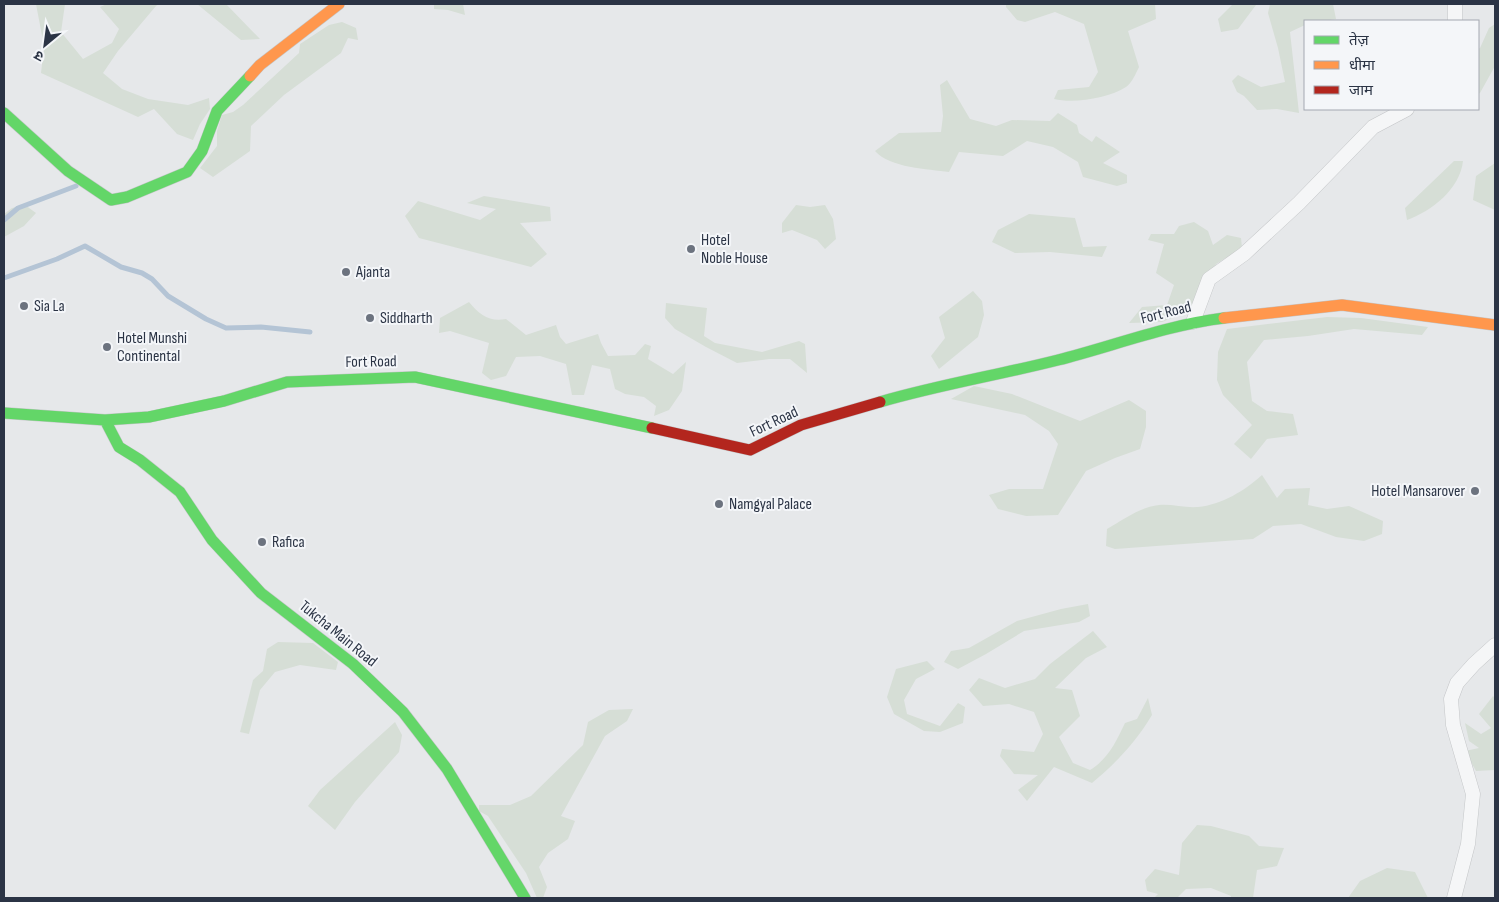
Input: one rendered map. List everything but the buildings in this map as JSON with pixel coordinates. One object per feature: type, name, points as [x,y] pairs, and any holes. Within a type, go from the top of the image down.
[{"type":"street","points":[[4,113],[68,171],[110,200],[127,197],[187,172],[202,151],[217,111],[260,65],[339,4]]},
{"type":"street","points":[[1455,4],[1455,20]]},
{"type":"street","points":[[1193,322],[1209,279],[1244,254],[1299,203],[1373,127],[1405,110]]},
{"type":"street","name":"Fort Road","points":[[4,413],[105,420],[149,417],[224,401],[287,382],[415,377],[750,450],[801,426],[890,399],[1058,360],[1193,322],[1342,305],[1495,325]]},
{"type":"street","name":"Tukcha Main Road","points":[[105,420],[119,447],[140,460],[180,492],[212,540],[261,593],[353,664],[403,712],[447,769],[525,898]]},
{"type":"street","points":[[1454,898],[1468,844],[1473,794],[1453,725],[1451,699],[1457,683],[1495,645]]},
{"type":"shaded area","points":[[36,4],[65,4],[61,32],[83,59],[112,43],[119,29],[100,7],[107,4],[159,4],[118,51],[103,73],[122,89],[148,99],[188,105],[209,98],[210,109],[200,124],[193,140],[177,134],[154,109],[138,117],[41,73],[44,46]]},
{"type":"shaded area","points":[[197,4],[226,4],[260,39],[241,40]]},
{"type":"shaded area","points":[[434,4],[463,4],[465,15],[448,10],[434,9]]},
{"type":"shaded area","points":[[1006,4],[1155,4],[1156,19],[1128,31],[1139,67],[1134,78],[1126,87],[1101,97],[1071,101],[1054,99],[1058,90],[1089,87],[1098,72],[1084,24],[1055,12],[1025,22],[1017,20],[1006,7]]},
{"type":"shaded area","points":[[1233,4],[1260,4],[1256,5],[1238,29],[1221,32],[1218,19]]},
{"type":"shaded area","points":[[1270,4],[1333,4],[1336,19],[1304,20],[1304,25],[1290,32],[1299,113],[1277,109],[1257,110],[1244,96],[1237,92],[1232,81],[1238,75],[1261,87],[1285,82],[1268,13]]},
{"type":"shaded area","points":[[342,22],[356,28],[358,40],[348,38],[341,53],[284,95],[251,126],[250,151],[213,177],[200,168],[217,146],[217,131],[222,115],[233,112],[243,105],[299,53],[300,44],[329,25]]},
{"type":"shaded area","points":[[1495,24],[1495,66],[1479,94],[1479,48],[1489,28]]},
{"type":"shaded area","points":[[947,80],[970,119],[996,126],[1012,120],[1050,121],[1058,113],[1077,125],[1079,133],[1092,142],[1096,136],[1120,152],[1103,163],[1127,175],[1127,183],[1117,186],[1083,177],[1078,162],[1053,147],[1027,141],[1003,156],[959,152],[949,172],[920,169],[899,164],[882,157],[875,151],[899,133],[941,132],[943,116],[940,85]]},
{"type":"shaded area","points":[[1454,161],[1463,161],[1461,171],[1451,190],[1435,205],[1407,220],[1405,208]]},
{"type":"shaded area","points":[[1495,163],[1495,210],[1473,200],[1476,176]]},
{"type":"shaded area","points":[[484,196],[550,207],[551,221],[520,223],[547,254],[531,267],[419,238],[405,216],[418,201],[480,220],[496,209],[467,203]]},
{"type":"shaded area","points":[[25,205],[36,213],[24,226],[4,237],[4,214],[12,208]]},
{"type":"shaded area","points":[[796,205],[810,207],[825,205],[833,219],[836,239],[825,249],[817,240],[792,230],[782,233],[782,223]]},
{"type":"shaded area","points":[[1029,214],[1075,218],[1083,247],[1107,246],[1102,257],[1050,252],[1015,253],[992,242],[998,230]]},
{"type":"shaded area","points":[[1194,222],[1208,231],[1213,245],[1227,235],[1241,238],[1242,248],[1216,264],[1191,310],[1162,322],[1129,323],[1142,307],[1167,305],[1174,285],[1156,273],[1164,244],[1148,240],[1151,234],[1174,234],[1179,226]]},
{"type":"shaded area","points":[[973,291],[982,301],[984,315],[978,337],[939,369],[931,356],[945,338],[939,317]]},
{"type":"shaded area","points":[[469,302],[477,311],[485,316],[500,320],[506,319],[526,335],[556,325],[560,337],[566,344],[598,334],[608,356],[635,355],[645,344],[651,346],[648,359],[673,374],[686,362],[682,391],[669,410],[654,416],[656,406],[644,397],[625,394],[615,389],[610,369],[592,365],[584,395],[572,395],[566,364],[540,356],[516,357],[506,376],[491,380],[482,373],[489,343],[450,331],[439,333],[440,318]]},
{"type":"shaded area","points":[[666,303],[707,308],[704,336],[715,343],[762,352],[799,341],[805,344],[807,373],[790,359],[769,359],[737,363],[675,329],[665,318]]},
{"type":"shaded area","points":[[1327,317],[1361,318],[1428,327],[1422,335],[1354,329],[1264,340],[1247,362],[1252,401],[1267,411],[1293,414],[1298,435],[1267,439],[1251,459],[1234,444],[1252,425],[1223,395],[1217,380],[1218,352],[1227,329]]},
{"type":"shaded area","points":[[974,386],[1012,394],[1080,421],[1129,400],[1146,411],[1146,427],[1140,449],[1086,471],[1058,515],[1026,516],[998,509],[989,495],[1009,489],[1043,489],[1058,444],[1049,431],[1025,415],[951,399]]},
{"type":"shaded area","points":[[1262,475],[1277,498],[1285,489],[1310,488],[1308,505],[1327,509],[1349,506],[1383,521],[1382,534],[1364,541],[1336,537],[1301,524],[1273,526],[1253,539],[1115,549],[1106,546],[1107,529],[1138,511],[1159,505],[1207,506],[1241,491]]},
{"type":"shaded area","points":[[1088,604],[1090,616],[1079,622],[1024,631],[958,669],[944,662],[951,651],[969,648],[1017,621]]},
{"type":"shaded area","points":[[1093,631],[1107,647],[1086,658],[1055,688],[1072,690],[1080,716],[1059,737],[1073,763],[1090,770],[1102,761],[1111,750],[1125,723],[1137,719],[1148,698],[1152,715],[1125,752],[1092,783],[1054,767],[1027,801],[1018,790],[1038,775],[1014,774],[1000,756],[1002,749],[1034,752],[1043,734],[1034,712],[1009,704],[983,706],[969,690],[979,678],[1005,688],[1035,679],[1050,664]]},
{"type":"shaded area","points":[[278,642],[313,643],[338,662],[336,670],[300,665],[275,672],[260,690],[249,734],[240,732],[253,680],[263,671],[267,649]]},
{"type":"shaded area","points":[[927,661],[935,669],[916,679],[904,700],[907,714],[940,726],[958,703],[965,707],[963,723],[940,732],[924,731],[894,714],[887,697],[896,669]]},
{"type":"shaded area","points":[[1493,696],[1495,698],[1495,770],[1476,771],[1465,751],[1479,748],[1469,741],[1465,723],[1481,734],[1491,728],[1479,714]]},
{"type":"shaded area","points":[[633,709],[627,721],[605,736],[561,816],[575,821],[568,839],[548,853],[539,867],[547,887],[543,898],[537,898],[526,873],[488,816],[479,811],[479,805],[510,805],[531,796],[583,745],[588,722],[609,710]]},
{"type":"shaded area","points":[[395,722],[402,735],[399,752],[355,802],[335,830],[308,806],[320,790]]},
{"type":"shaded area","points":[[1197,825],[1211,826],[1249,836],[1259,846],[1284,848],[1277,866],[1257,870],[1253,898],[1231,898],[1231,896],[1211,888],[1186,889],[1177,898],[1154,898],[1158,894],[1147,891],[1145,880],[1155,869],[1179,875],[1182,843]]},
{"type":"shaded area","points":[[1387,868],[1415,872],[1428,898],[1348,898],[1360,881]]},
{"type":"waterway","points":[[4,220],[18,208],[76,186]]},
{"type":"waterway","points":[[4,278],[57,259],[85,246],[121,267],[142,273],[152,279],[168,296],[206,319],[226,328],[261,327],[310,332]]},
{"type":"traffic: fast","points":[[4,113],[68,171],[111,200],[127,197],[187,172],[202,151],[217,111],[250,76]]},
{"type":"traffic: fast","points":[[880,402],[924,390],[1058,360],[1140,336],[1224,318]]},
{"type":"traffic: fast","points":[[4,413],[105,420],[149,417],[224,401],[287,382],[415,377],[652,428]]},
{"type":"traffic: fast","points":[[105,420],[119,447],[140,460],[180,492],[212,540],[261,593],[353,664],[403,712],[447,769],[525,898]]},
{"type":"traffic: slow","points":[[250,76],[260,65],[339,4]]},
{"type":"traffic: slow","points":[[1224,318],[1342,305],[1495,325]]},
{"type":"traffic: jam","points":[[652,428],[750,450],[801,425],[880,402]]},
{"type":"place","name":"Hotel Noble House","points":[[691,249]]},
{"type":"place","name":"Ajanta","points":[[346,272]]},
{"type":"place","name":"Sia La","points":[[24,306]]},
{"type":"place","name":"Siddharth","points":[[370,318]]},
{"type":"place","name":"Hotel Munshi Continental","points":[[107,347]]},
{"type":"place","name":"Hotel Mansarover","points":[[1475,491]]},
{"type":"place","name":"Namgyal Palace","points":[[719,504]]},
{"type":"place","name":"Rafica","points":[[262,542]]}]
